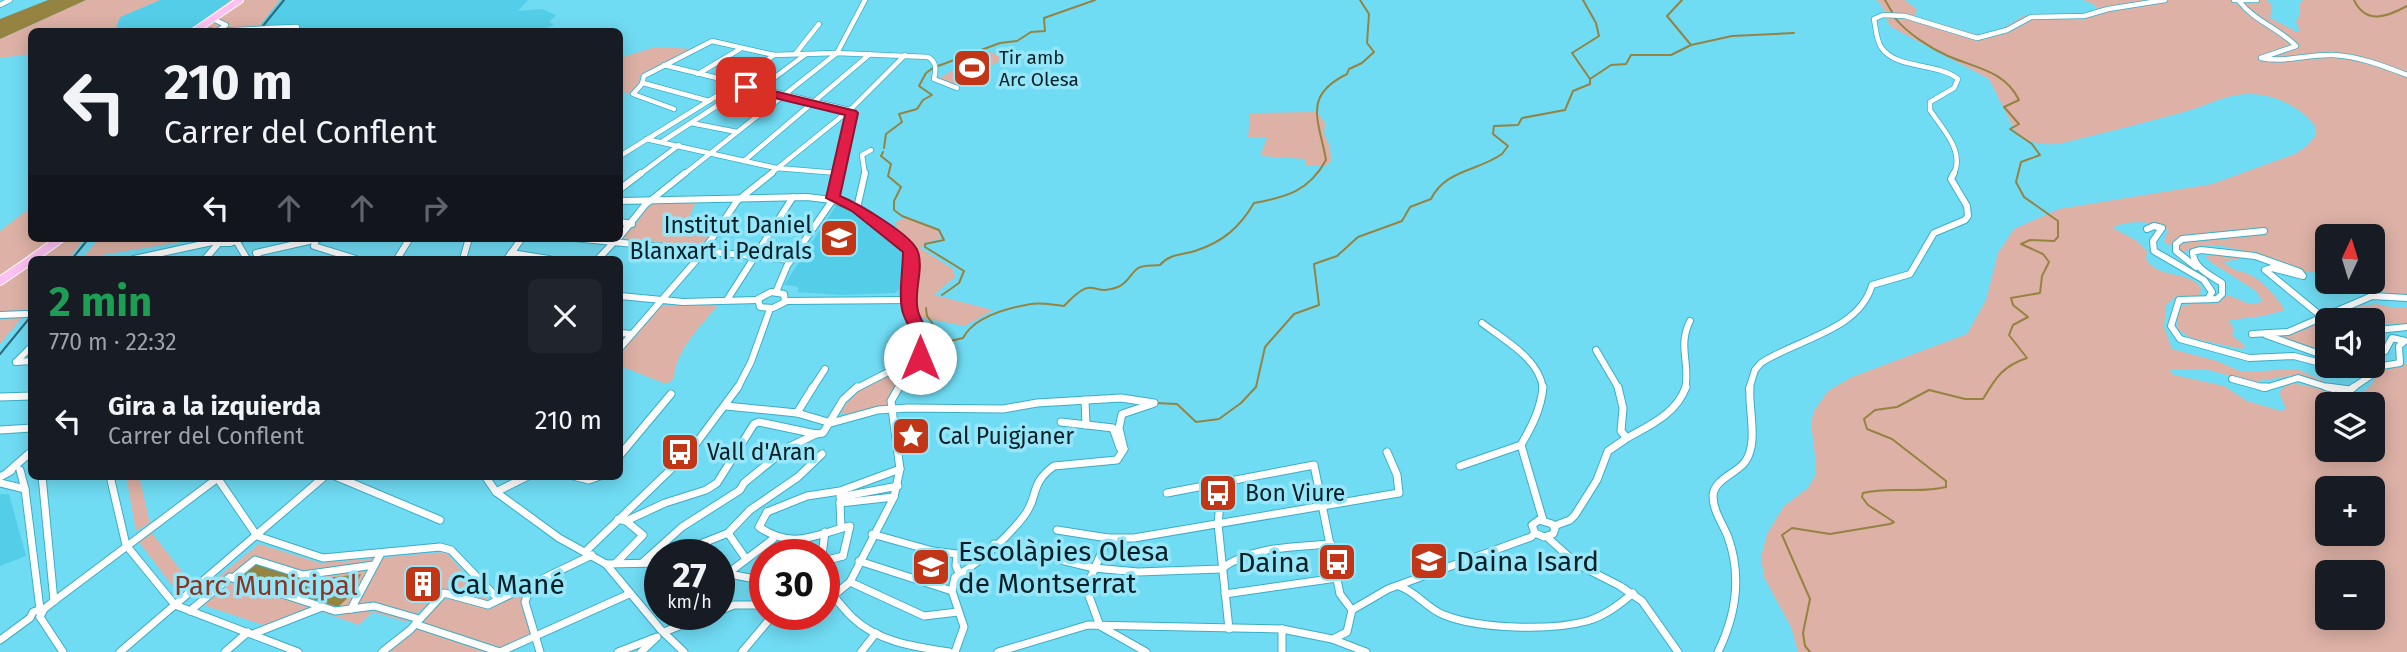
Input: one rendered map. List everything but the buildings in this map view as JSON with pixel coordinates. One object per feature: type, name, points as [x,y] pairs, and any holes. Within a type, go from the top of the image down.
[{"type":"main road","points":[[198,28],[240,0]]},
{"type":"main road","points":[[36,256],[55,242]]},
{"type":"main road","points":[[0,281],[28,262]]},
{"type":"street","points":[[0,5],[10,0]]},
{"type":"street","points":[[623,232],[652,200],[837,53],[865,0]]},
{"type":"street","points":[[1718,652],[1732,616],[1736,571],[1729,539],[1714,506],[1713,493],[1721,481],[1743,468],[1750,453],[1749,408],[1755,369],[1779,352],[1855,314],[1867,302],[1872,285],[1910,274],[1934,233],[1965,220],[1968,216],[1967,206],[1951,179],[1959,165],[1959,155],[1930,110],[1930,102],[1954,88],[1958,79],[1944,70],[1886,52],[1879,44],[1874,19],[1883,15],[1897,15],[1977,38],[2007,30],[2031,17],[2084,16],[2108,9],[2165,0]]},
{"type":"street","points":[[2227,0],[2242,3],[2259,2],[2257,0]]},
{"type":"street","points":[[2242,3],[2296,46],[2274,55],[2261,55],[2261,58],[2277,60],[2331,55],[2387,67],[2407,75]]},
{"type":"street","points":[[222,10],[215,20],[230,28]]},
{"type":"street","points":[[796,53],[819,24]]},
{"type":"street","points":[[221,28],[226,26]]},
{"type":"street","points":[[674,109],[633,95],[645,76],[712,41],[774,55],[837,53],[931,58],[936,68],[934,79],[957,88]]},
{"type":"street","points":[[698,74],[740,49]]},
{"type":"street","points":[[758,90],[808,53]]},
{"type":"street","points":[[744,161],[870,54]]},
{"type":"street","points":[[623,154],[709,101],[774,55]]},
{"type":"street","points":[[623,344],[703,252],[740,198],[849,110],[905,55]]},
{"type":"street","points":[[664,65],[849,110]]},
{"type":"street","points":[[643,83],[709,101]]},
{"type":"street","points":[[663,141],[746,87]]},
{"type":"street","points":[[718,105],[761,114]]},
{"type":"street","points":[[776,292],[790,260],[833,198],[852,118],[849,110]]},
{"type":"street","points":[[691,123],[737,132]]},
{"type":"street","points":[[646,139],[776,168],[838,173]]},
{"type":"street","points":[[623,187],[679,145]]},
{"type":"street","points":[[857,208],[866,178],[862,155],[871,150]]},
{"type":"street","points":[[727,300],[793,197]]},
{"type":"street","points":[[623,201],[833,198],[857,208],[904,243],[911,252],[911,316],[922,333],[926,357]]},
{"type":"street","points":[[623,222],[632,224]]},
{"type":"street","points":[[2147,229],[2154,226],[2162,229],[2153,241],[2154,251],[2206,283],[2212,292],[2208,299]]},
{"type":"street","points":[[2264,231],[2182,239],[2176,246],[2177,253],[2219,281],[2223,288],[2220,298],[2179,300],[2171,321],[2175,335],[2246,358],[2294,356],[2315,361]]},
{"type":"street","points":[[147,256],[210,242]]},
{"type":"street","points":[[236,242],[245,256]]},
{"type":"street","points":[[258,256],[297,242]]},
{"type":"street","points":[[317,242],[314,246],[347,256]]},
{"type":"street","points":[[599,242],[790,260]]},
{"type":"street","points":[[601,256],[612,244]]},
{"type":"street","points":[[2204,271],[2193,259],[2193,252],[2209,250],[2250,255],[2298,271],[2303,276],[2272,268],[2265,270],[2315,311]]},
{"type":"street","points":[[623,296],[661,301],[758,300],[765,294],[776,292],[784,294],[785,301]]},
{"type":"street","points":[[2341,308],[2372,296],[2407,298]]},
{"type":"street","points":[[758,300],[760,307],[770,309],[785,301],[910,300]]},
{"type":"street","points":[[382,652],[417,622],[444,593],[488,605],[588,554],[687,453],[726,406],[748,368],[770,309]]},
{"type":"street","points":[[0,315],[26,314]]},
{"type":"street","points":[[2252,334],[2288,331],[2315,320]]},
{"type":"street","points":[[1521,444],[1543,520],[1554,526],[1570,520],[1597,480],[1608,451],[1667,413],[1683,397],[1687,384],[1681,341],[1690,321]]},
{"type":"street","points":[[1460,466],[1521,444],[1544,402],[1540,373],[1528,357],[1482,323]]},
{"type":"street","points":[[2385,329],[2407,327]]},
{"type":"street","points":[[623,332],[632,334]]},
{"type":"street","points":[[2264,334],[2315,353]]},
{"type":"street","points":[[2232,379],[2265,388],[2298,378],[2329,388],[2350,390],[2370,376],[2376,367],[2400,363],[2399,346],[2404,338],[2392,338],[2385,351]]},
{"type":"street","points":[[1595,349],[1619,387],[1624,410],[1621,431],[1628,438]]},
{"type":"street","points":[[28,350],[16,362],[28,361]]},
{"type":"street","points":[[606,564],[642,562],[682,527],[740,490],[744,482],[762,471],[787,448],[826,432],[842,400],[851,393],[893,368],[914,360],[926,357],[937,361]]},
{"type":"street","points":[[840,590],[850,582],[898,486],[900,469],[891,401],[914,360]]},
{"type":"street","points":[[797,413],[825,369]]},
{"type":"street","points":[[623,451],[671,394]]},
{"type":"street","points":[[0,397],[28,396]]},
{"type":"street","points":[[726,406],[797,413],[831,423],[890,409],[983,410],[1121,398],[1154,403],[1122,414],[1119,428],[1124,449],[1117,460],[1054,466],[1045,472],[1036,480],[1031,506],[1025,515],[972,567],[955,577],[952,591],[964,628],[955,652]]},
{"type":"street","points":[[1085,400],[1086,425]]},
{"type":"street","points":[[622,520],[706,490],[716,482],[754,424],[759,422],[816,434]]},
{"type":"street","points":[[1061,422],[1113,428],[1121,448],[1124,449]]},
{"type":"street","points":[[0,430],[28,428]]},
{"type":"street","points":[[1057,530],[1108,538],[1134,538],[1399,493],[1396,475],[1387,452]]},
{"type":"street","points":[[713,539],[728,533],[757,505],[798,477],[822,454]]},
{"type":"street","points":[[3,478],[28,455]]},
{"type":"street","points":[[28,458],[20,473],[25,489],[41,612],[63,652]]},
{"type":"street","points":[[1167,493],[1314,465],[1342,600],[1352,610]]},
{"type":"street","points":[[840,497],[900,469]]},
{"type":"street","points":[[3,478],[20,473]]},
{"type":"street","points":[[3,478],[20,473]]},
{"type":"street","points":[[3,478],[25,489]]},
{"type":"street","points":[[42,480],[54,601]]},
{"type":"street","points":[[111,480],[126,545],[175,605],[298,652]]},
{"type":"street","points":[[0,640],[41,612],[213,480]]},
{"type":"street","points":[[219,480],[257,536],[323,558],[440,547],[451,550],[496,597]]},
{"type":"street","points":[[120,652],[320,480]]},
{"type":"street","points":[[343,480],[440,520]]},
{"type":"street","points":[[488,480],[496,492],[559,538],[606,564],[661,633],[684,652]]},
{"type":"street","points":[[496,492],[520,480]]},
{"type":"street","points":[[1222,482],[1218,524],[1229,629]]},
{"type":"street","points":[[840,497],[898,486]]},
{"type":"street","points":[[778,539],[758,527],[767,512],[807,496],[894,497]]},
{"type":"street","points":[[840,497],[841,528]]},
{"type":"street","points":[[757,505],[767,512]]},
{"type":"street","points":[[617,562],[643,535],[622,520]]},
{"type":"street","points":[[1535,533],[1532,525],[1543,520]]},
{"type":"street","points":[[803,539],[850,526],[844,556]]},
{"type":"street","points":[[1547,537],[1553,534],[1554,526]]},
{"type":"street","points":[[825,539],[826,531]]},
{"type":"street","points":[[728,533],[746,559]]},
{"type":"street","points":[[1535,533],[1547,537],[1558,550],[1587,571],[1633,593],[1648,608],[1675,648],[1684,652]]},
{"type":"street","points":[[1356,648],[1347,632],[1352,610],[1371,597],[1531,537],[1535,533]]},
{"type":"street","points":[[872,534],[933,551],[957,554],[956,566],[959,573]]},
{"type":"street","points":[[735,566],[773,538]]},
{"type":"street","points":[[1108,538],[1086,589],[1100,626],[1146,652]]},
{"type":"street","points":[[994,544],[1094,568],[1138,572],[1221,569],[1227,563],[1267,551],[1331,544]]},
{"type":"street","points":[[351,609],[381,552]]},
{"type":"street","points":[[840,557],[844,556],[858,563],[952,591]]},
{"type":"street","points":[[233,578],[255,560],[303,575],[374,565]]},
{"type":"street","points":[[190,611],[230,577],[335,611],[374,606],[500,652],[629,594]]},
{"type":"street","points":[[1224,594],[1337,578]]},
{"type":"street","points":[[1419,598],[1418,587],[1422,578]]},
{"type":"street","points":[[850,582],[924,616],[958,612]]},
{"type":"street","points":[[531,584],[525,602],[540,652]]},
{"type":"street","points":[[1399,586],[1409,589],[1430,609],[1451,618],[1523,624],[1585,621],[1618,605],[1633,593]]},
{"type":"street","points":[[840,602],[856,622],[876,633],[903,645],[949,652]]},
{"type":"street","points":[[225,652],[250,633],[322,607]]},
{"type":"street","points":[[998,652],[1088,625],[1282,629],[1332,639],[1366,652]]},
{"type":"street","points":[[1128,642],[1129,633],[1139,627]]},
{"type":"street","points":[[1282,629],[1282,652]]},
{"type":"street","points":[[618,652],[669,630]]},
{"type":"street","points":[[742,652],[761,630]]},
{"type":"street","points":[[1332,639],[1347,632]]},
{"type":"street","points":[[641,652],[661,633]]},
{"type":"street","points":[[860,652],[876,633]]},
{"type":"shaded area","points":[[48,0],[86,0],[0,39],[0,19]]},
{"type":"shaded area","points":[[160,0],[231,0],[194,28],[116,28],[120,17]]},
{"type":"shaded area","points":[[280,0],[528,0],[518,11],[542,9],[556,15],[549,22],[554,25],[545,28],[198,28],[274,7]]},
{"type":"shaded area","name":"Institut Daniel Blanxart i Pedrals","points":[[837,204],[852,208],[907,252],[905,284],[895,293],[840,295],[797,292],[799,288],[784,285]]},
{"type":"shaded area","points":[[0,494],[9,494],[26,556],[0,566]]},
{"type":"shaded area","points":[[254,563],[309,580],[361,574],[352,594],[338,607],[238,576]]},
{"type":"green space","points":[[86,0],[160,0],[120,17],[116,28],[28,28],[28,54],[0,58],[0,39]]},
{"type":"green space","points":[[231,0],[280,0],[258,28],[193,28]]},
{"type":"green space","points":[[1876,0],[1905,0],[1917,10],[1914,16],[1979,35],[2003,28],[2023,16],[2080,15],[2098,10],[2093,4],[2083,0],[2267,0],[2272,6],[2270,18],[2297,32],[2300,31],[2296,22],[2300,14],[2299,4],[2303,0],[2407,0],[2407,295],[2385,293],[2385,224],[2315,224],[2315,272],[2291,268],[2227,247],[2211,245],[2183,253],[2164,242],[2168,230],[2157,224],[2132,222],[2113,228],[2137,241],[2147,251],[2146,259],[2151,265],[2188,278],[2201,287],[2200,295],[2175,297],[2166,305],[2164,327],[2172,349],[2217,361],[2242,372],[2297,369],[2330,384],[2290,376],[2252,382],[2205,369],[2168,369],[2174,375],[2224,386],[2247,401],[2281,411],[2286,409],[2279,392],[2286,385],[2296,384],[2333,392],[2315,392],[2315,462],[2385,462],[2385,392],[2363,392],[2374,378],[2385,378],[2385,369],[2407,364],[2407,652],[1798,652],[1791,627],[1764,577],[1761,557],[1767,534],[1784,506],[1808,488],[1815,476],[1811,423],[1814,411],[1828,391],[1852,377],[1967,334],[1986,300],[1998,253],[2014,229],[2059,209],[2212,184],[2295,154],[2315,136],[2316,128],[2296,108],[2269,96],[2242,94],[2063,143],[2043,144],[2030,141],[2014,129],[1989,79],[1891,27]]},
{"type":"green space","points":[[655,47],[694,49],[640,76],[638,85],[629,95],[623,90],[623,57]]},
{"type":"green space","name":"Tir amb Arc Olesa","points":[[988,51],[1005,58],[957,85],[939,78]]},
{"type":"green space","points":[[1317,112],[1325,123],[1324,134],[1330,146],[1331,161],[1325,166],[1305,166],[1306,159],[1260,156],[1267,138],[1248,138],[1250,113]]},
{"type":"green space","points":[[696,202],[686,225],[717,226],[702,247],[623,238],[650,204]]},
{"type":"green space","points":[[28,209],[28,242],[82,242],[71,256],[28,256],[28,311],[0,344],[0,231]]},
{"type":"green space","points":[[905,218],[937,230],[941,238],[924,243],[920,248],[953,269],[955,277],[934,295],[993,310],[965,326],[917,317],[916,245],[892,231],[897,227],[895,222]]},
{"type":"green space","points":[[96,242],[181,242],[95,256],[85,256]]},
{"type":"green space","points":[[2213,254],[2241,258],[2224,262],[2231,268],[2259,280],[2285,310],[2229,320],[2234,330],[2232,335],[2245,346],[2242,349],[2191,338],[2177,329],[2177,309],[2183,306],[2218,301],[2228,295],[2249,304],[2263,302],[2256,291],[2209,261],[2206,256]]},
{"type":"green space","points":[[2377,304],[2394,308],[2407,307],[2407,323],[2385,323],[2385,308],[2354,308]]},
{"type":"green space","points":[[661,305],[717,306],[684,349],[675,368],[674,379],[666,384],[623,367],[623,349]]},
{"type":"green space","points":[[2315,323],[2315,351],[2278,337],[2307,329]]},
{"type":"green space","points":[[911,366],[888,405],[855,413],[841,413],[851,393]]},
{"type":"green space","points":[[127,480],[140,480],[150,523],[136,531]]},
{"type":"green space","points":[[151,532],[190,582],[177,592],[139,542]]},
{"type":"green space","name":"Parc Municipal","points":[[259,544],[320,563],[445,552],[490,601],[530,583],[525,600],[532,635],[500,648],[500,652],[387,652],[427,610],[422,609],[406,622],[373,612],[359,625],[313,609],[263,625],[197,603],[197,594]]},
{"type":"waterway","points":[[938,66],[1000,43],[1017,41],[1031,32],[1045,31],[1044,18],[1095,0]]},
{"type":"waterway","points":[[946,342],[963,338],[975,324],[1002,311],[1035,303],[1064,306],[1082,290],[1109,290],[1118,287],[1138,268],[1160,265],[1172,257],[1195,251],[1222,238],[1237,226],[1254,203],[1287,195],[1304,186],[1326,160],[1318,121],[1319,100],[1333,82],[1374,52],[1367,43],[1369,14],[1360,0]]},
{"type":"waterway","points":[[1583,0],[1596,23],[1599,36],[1572,53],[1590,79]]},
{"type":"waterway","points":[[1682,0],[1667,16],[1691,45]]},
{"type":"waterway","points":[[1885,0],[1892,12]]},
{"type":"waterway","points":[[2354,0],[2359,8],[2371,16],[2385,16],[2407,6]]},
{"type":"waterway","points":[[1810,652],[1805,646],[1803,633],[1810,599],[1782,535],[1792,528],[1830,534],[1890,524],[1894,522],[1868,505],[1862,497],[1863,493],[1946,487],[1946,481],[1892,439],[1867,429],[1864,419],[1875,410],[1897,407],[1929,390],[1965,399],[1983,399],[2001,373],[2027,358],[2009,335],[2013,325],[2028,317],[2013,305],[2011,298],[2040,293],[2042,276],[2049,262],[2043,254],[2021,244],[2030,240],[2054,241],[2058,237],[2058,221],[2024,197],[2016,182],[2021,162],[2040,155],[2032,144],[2010,129],[2019,124],[2004,107],[2019,100],[2013,90],[1988,71],[1948,56],[1926,44],[1895,18]]},
{"type":"waterway","points":[[1691,45],[1732,36],[1794,33]]},
{"type":"waterway","points":[[1590,79],[1611,65],[1626,64],[1631,55],[1671,55],[1691,45]]},
{"type":"waterway","points":[[884,148],[886,134],[902,122],[899,114],[917,109],[923,100],[932,95],[919,86],[926,73],[933,68]]},
{"type":"waterway","points":[[1155,403],[1177,404],[1196,422],[1219,419],[1241,403],[1256,387],[1265,347],[1294,314],[1319,305],[1314,264],[1337,256],[1358,237],[1402,221],[1410,207],[1431,199],[1437,189],[1453,176],[1502,154],[1508,146],[1493,134],[1494,126],[1518,125],[1522,118],[1565,110],[1573,91],[1590,84],[1590,79]]},
{"type":"waterway","points":[[883,152],[881,156],[891,164],[888,176],[901,187],[894,201],[894,210],[902,216],[939,230],[944,240],[925,244],[925,247],[964,271],[959,283],[942,295]]},
{"type":"waterway","points":[[926,308],[927,316],[946,342]]},
{"type":"waterway","points":[[931,356],[946,342]]},
{"type":"railway","points":[[261,28],[284,0]]},
{"type":"railway","points":[[74,256],[86,242]]},
{"type":"railway","points":[[0,354],[28,320]]},
{"type":"place","name":"Tir amb Arc Olesa","points":[[972,68]]},
{"type":"place","name":"Institut Daniel Blanxart i Pedrals","points":[[839,238]]},
{"type":"place","name":"Cal Puigjaner","points":[[911,436]]},
{"type":"place","name":"Vall d'Aran","points":[[680,452]]},
{"type":"place","name":"Bon Viure","points":[[1218,493]]},
{"type":"place","name":"Daina Isard","points":[[1429,561]]},
{"type":"place","name":"Daina","points":[[1337,562]]},
{"type":"place","name":"Escolàpies Olesa de Montserrat","points":[[931,567]]},
{"type":"place","name":"Cal Mané","points":[[423,584]]},
{"type":"route","points":[[746,87],[849,110],[852,113],[833,198],[857,208],[904,243],[911,252],[910,312],[920,328],[926,349],[926,357],[920,358]]}]
